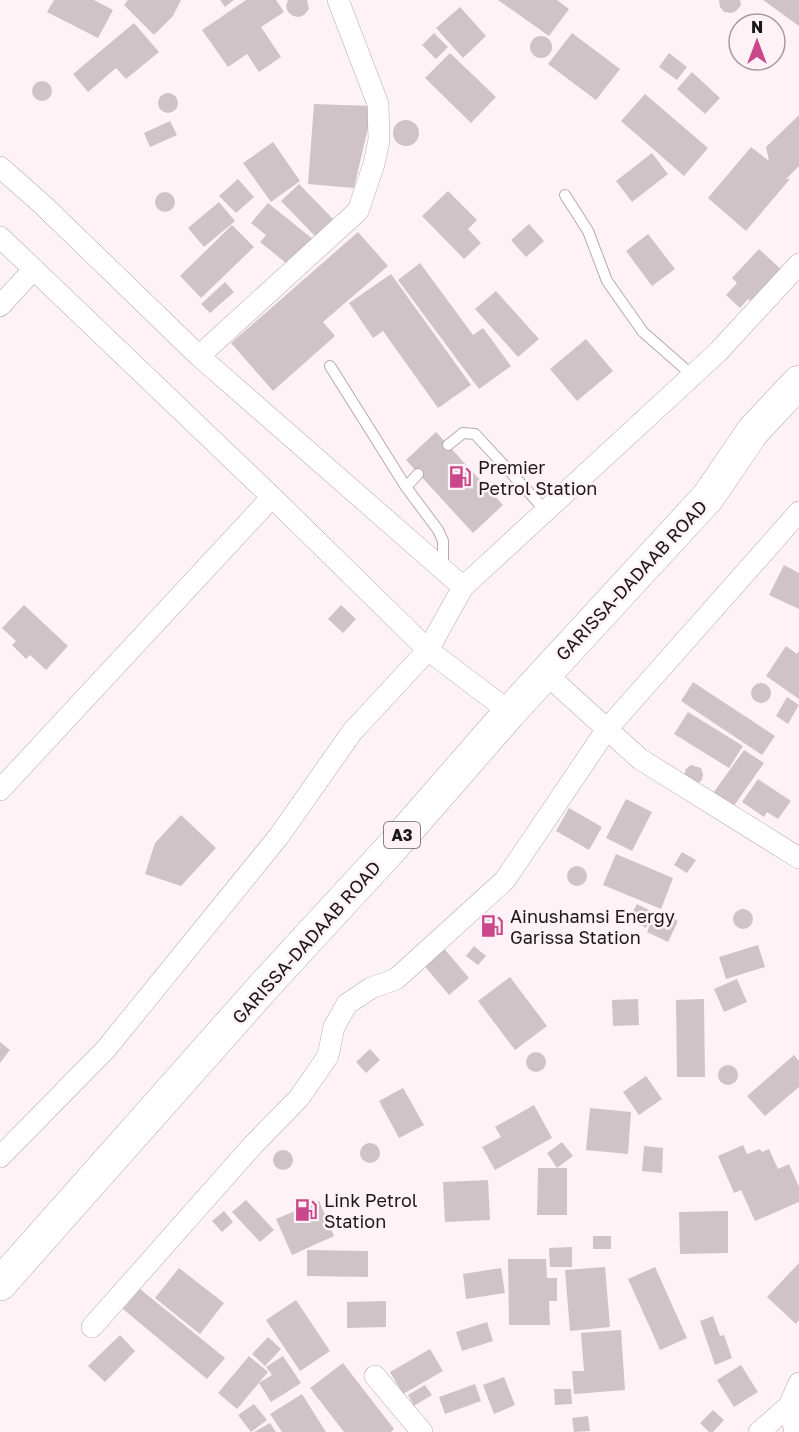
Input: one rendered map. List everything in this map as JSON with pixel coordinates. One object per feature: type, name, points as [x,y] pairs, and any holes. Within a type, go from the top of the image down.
[{"type":"highway","name":"GARISSA-DADAAB ROAD","points":[[0,1284],[258,993],[395,844],[510,712],[708,497],[753,431],[799,382]]},
{"type":"street","points":[[199,356],[358,210],[374,165],[379,140],[378,105],[338,0]]},
{"type":"street","points":[[0,167],[43,205],[199,356],[464,587]]},
{"type":"street","points":[[0,237],[428,650],[510,712]]},
{"type":"street","points":[[0,1157],[106,1049],[279,836],[352,732],[428,650],[464,587],[718,352],[799,264]]},
{"type":"street","points":[[0,306],[34,269]]},
{"type":"street","points":[[753,431],[799,367]]},
{"type":"street","points":[[0,790],[272,497]]},
{"type":"street","points":[[92,1327],[253,1145],[299,1098],[328,1056],[334,1027],[347,1004],[371,988],[396,978],[505,880],[608,729],[799,512]]},
{"type":"street","points":[[545,674],[640,759],[799,858]]},
{"type":"street","points":[[375,1376],[422,1432]]},
{"type":"street","points":[[759,1432],[789,1406],[799,1383]]},
{"type":"street","points":[[789,1406],[795,1432]]},
{"type":"lane","points":[[565,195],[588,231],[607,281],[643,332],[692,375]]},
{"type":"lane","points":[[330,366],[406,487],[438,530],[443,541],[443,570]]},
{"type":"lane","points":[[448,445],[463,434],[475,434],[546,511]]},
{"type":"lane","points":[[406,487],[418,474]]},
{"type":"building","points":[[54,0],[94,0],[113,10],[98,38],[47,12]]},
{"type":"building","points":[[128,0],[181,0],[173,16],[154,35],[124,5]]},
{"type":"building","points":[[220,0],[234,0],[225,7]]},
{"type":"building","points":[[246,0],[276,0],[284,12],[261,27],[281,57],[259,72],[247,54],[228,67],[202,30]]},
{"type":"building","points":[[288,0],[307,0],[309,9],[304,15],[293,16],[288,12],[286,6]]},
{"type":"building","points":[[498,0],[557,0],[569,9],[549,36]]},
{"type":"building","points":[[719,0],[740,0],[741,5],[734,12],[724,12]]},
{"type":"building","points":[[763,0],[799,0],[799,26],[787,17],[787,12],[780,12]]},
{"type":"building","points":[[460,7],[486,36],[463,58],[436,28]]},
{"type":"building","points":[[134,23],[159,52],[126,79],[116,68],[88,92],[73,74]]},
{"type":"building","points":[[434,33],[448,47],[436,59],[422,45]]},
{"type":"building","points":[[572,33],[620,69],[596,100],[548,64]]},
{"type":"building","points":[[541,36],[549,39],[552,47],[549,55],[541,58],[533,55],[530,47],[533,39]]},
{"type":"building","points":[[450,53],[496,97],[471,123],[425,78]]},
{"type":"building","points":[[669,53],[687,67],[677,80],[659,67]]},
{"type":"building","points":[[692,72],[720,98],[705,114],[677,89]]},
{"type":"building","points":[[42,81],[49,84],[52,91],[49,98],[42,101],[35,98],[32,91],[35,84]]},
{"type":"building","points":[[168,93],[175,96],[178,103],[175,110],[168,113],[161,110],[158,103],[161,96]]},
{"type":"building","points":[[645,94],[708,148],[684,176],[621,121]]},
{"type":"building","points":[[314,104],[373,106],[354,188],[308,184]]},
{"type":"building","points":[[799,115],[799,166],[786,179],[790,179],[746,231],[708,198],[751,147],[769,161],[766,147]]},
{"type":"building","points":[[406,120],[415,124],[419,133],[415,142],[406,146],[397,142],[393,133],[397,124]]},
{"type":"building","points":[[170,121],[177,135],[150,147],[144,133]]},
{"type":"building","points":[[273,142],[300,181],[271,202],[243,163]]},
{"type":"building","points":[[652,153],[668,174],[632,202],[616,181]]},
{"type":"building","points":[[238,179],[254,197],[236,213],[219,196]]},
{"type":"building","points":[[299,184],[333,219],[315,236],[281,201]]},
{"type":"building","points":[[448,191],[477,220],[468,229],[481,243],[464,259],[422,216]]},
{"type":"building","points":[[165,192],[172,195],[175,202],[172,209],[165,212],[158,209],[155,202],[158,195]]},
{"type":"building","points":[[219,202],[235,221],[204,247],[188,228]]},
{"type":"building","points":[[268,203],[314,240],[291,267],[260,242],[266,235],[251,223]]},
{"type":"building","points":[[529,224],[544,241],[526,257],[511,240]]},
{"type":"building","points":[[232,225],[254,247],[201,298],[180,276]]},
{"type":"building","points":[[358,232],[388,266],[323,322],[335,336],[273,391],[231,343]]},
{"type":"building","points":[[648,234],[675,269],[652,286],[626,251]]},
{"type":"building","points":[[759,249],[786,274],[757,306],[748,299],[740,308],[726,295],[737,283],[732,278]]},
{"type":"building","points":[[420,263],[473,335],[483,328],[511,366],[479,389],[398,280]]},
{"type":"building","points":[[391,274],[471,385],[438,408],[383,331],[373,338],[349,303]]},
{"type":"building","points":[[225,282],[234,292],[210,313],[201,304]]},
{"type":"building","points":[[496,291],[539,339],[518,357],[475,309]]},
{"type":"building","points":[[586,339],[613,371],[577,401],[550,369]]},
{"type":"building","points":[[436,432],[503,505],[473,533],[406,460]]},
{"type":"building","points":[[784,565],[799,573],[799,609],[769,595]]},
{"type":"building","points":[[24,605],[68,646],[46,670],[30,655],[26,659],[12,645],[16,641],[2,628]]},
{"type":"building","points":[[341,605],[356,619],[343,633],[328,619]]},
{"type":"building","points":[[786,646],[797,654],[799,651],[799,699],[766,676]]},
{"type":"building","points":[[693,682],[775,736],[762,755],[681,701]]},
{"type":"building","points":[[761,683],[768,686],[771,693],[768,700],[761,703],[754,700],[751,693],[754,686]]},
{"type":"building","points":[[787,697],[799,705],[788,724],[776,716]]},
{"type":"building","points":[[688,712],[743,746],[729,768],[674,734]]},
{"type":"building","points":[[744,750],[764,763],[731,810],[711,796]]},
{"type":"building","points":[[691,765],[701,768],[703,774],[702,780],[697,784],[684,775],[686,769]]},
{"type":"building","points":[[758,779],[791,801],[778,819],[767,812],[764,817],[742,802]]},
{"type":"building","points":[[626,799],[652,812],[632,851],[606,838]]},
{"type":"building","points":[[569,808],[602,827],[589,850],[556,831]]},
{"type":"building","points":[[181,815],[216,848],[181,886],[145,874],[155,843]]},
{"type":"building","points":[[682,852],[696,860],[687,873],[674,865]]},
{"type":"building","points":[[616,854],[673,878],[661,909],[603,885]]},
{"type":"building","points":[[577,866],[584,869],[587,876],[584,883],[577,886],[570,883],[567,876],[570,869]]},
{"type":"building","points":[[637,904],[653,912],[646,928],[629,919]]},
{"type":"building","points":[[743,909],[750,912],[753,919],[750,926],[743,929],[736,926],[733,919],[736,912]]},
{"type":"building","points":[[656,911],[678,921],[668,942],[647,932]]},
{"type":"building","points":[[486,916],[502,928],[496,936],[480,924]]},
{"type":"building","points":[[758,945],[765,967],[726,979],[719,957]]},
{"type":"building","points":[[442,946],[469,978],[449,995],[422,963]]},
{"type":"building","points":[[474,946],[486,956],[478,965],[466,956]]},
{"type":"building","points":[[510,977],[547,1026],[515,1050],[478,1001]]},
{"type":"building","points":[[737,979],[747,1002],[724,1012],[714,989]]},
{"type":"building","points":[[638,999],[639,1025],[613,1026],[612,1000]]},
{"type":"building","points":[[704,999],[705,1077],[677,1077],[676,1000]]},
{"type":"building","points":[[0,1042],[10,1050],[0,1063]]},
{"type":"building","points":[[370,1049],[380,1060],[366,1073],[356,1062]]},
{"type":"building","points":[[536,1052],[543,1055],[546,1062],[543,1069],[536,1072],[529,1069],[526,1062],[529,1055]]},
{"type":"building","points":[[794,1055],[799,1061],[799,1087],[765,1116],[747,1096]]},
{"type":"building","points":[[728,1065],[735,1068],[738,1075],[735,1082],[728,1085],[721,1082],[718,1075],[721,1068]]},
{"type":"building","points":[[646,1076],[662,1099],[639,1115],[623,1092]]},
{"type":"building","points":[[403,1088],[424,1125],[399,1138],[379,1101]]},
{"type":"building","points":[[534,1105],[552,1138],[495,1170],[482,1147],[501,1137],[495,1127]]},
{"type":"building","points":[[590,1108],[631,1112],[628,1154],[586,1150]]},
{"type":"building","points":[[562,1142],[573,1156],[557,1168],[547,1153]]},
{"type":"building","points":[[370,1143],[377,1146],[380,1153],[377,1160],[370,1163],[363,1160],[360,1153],[363,1146]]},
{"type":"building","points":[[743,1145],[747,1154],[760,1149],[762,1152],[769,1149],[778,1169],[789,1164],[799,1187],[799,1202],[755,1221],[741,1190],[734,1193],[718,1156]]},
{"type":"building","points":[[644,1146],[663,1148],[662,1173],[642,1171]]},
{"type":"building","points":[[283,1150],[290,1153],[293,1160],[290,1167],[283,1170],[276,1167],[273,1160],[276,1153]]},
{"type":"building","points":[[538,1168],[567,1168],[567,1215],[537,1215]]},
{"type":"building","points":[[488,1180],[490,1220],[445,1222],[443,1182]]},
{"type":"building","points":[[246,1200],[274,1230],[260,1242],[232,1212]]},
{"type":"building","points":[[319,1201],[334,1236],[292,1255],[276,1219]]},
{"type":"building","points":[[224,1211],[233,1222],[222,1232],[212,1221]]},
{"type":"building","points":[[728,1211],[728,1253],[680,1254],[679,1212]]},
{"type":"building","points":[[593,1236],[611,1236],[611,1249],[593,1249]]},
{"type":"building","points":[[572,1247],[572,1267],[550,1267],[549,1248]]},
{"type":"building","points":[[307,1250],[368,1251],[368,1277],[307,1276]]},
{"type":"building","points":[[508,1259],[546,1259],[547,1278],[557,1278],[557,1301],[549,1301],[550,1325],[509,1325]]},
{"type":"building","points":[[799,1263],[799,1320],[796,1324],[767,1297]]},
{"type":"building","points":[[605,1267],[610,1327],[570,1331],[565,1270]]},
{"type":"building","points":[[655,1267],[687,1338],[660,1350],[628,1279]]},
{"type":"building","points":[[179,1268],[224,1303],[200,1334],[155,1298]]},
{"type":"building","points":[[501,1268],[505,1293],[466,1299],[463,1274]]},
{"type":"building","points":[[140,1289],[225,1358],[207,1379],[123,1309]]},
{"type":"building","points":[[296,1300],[330,1351],[300,1371],[266,1320]]},
{"type":"building","points":[[386,1301],[386,1327],[347,1328],[347,1302]]},
{"type":"building","points":[[713,1316],[720,1336],[724,1335],[732,1358],[715,1365],[700,1321]]},
{"type":"building","points":[[487,1322],[493,1341],[462,1351],[456,1332]]},
{"type":"building","points":[[621,1330],[625,1390],[574,1394],[572,1371],[584,1371],[581,1333]]},
{"type":"building","points":[[120,1335],[135,1351],[105,1382],[88,1366]]},
{"type":"building","points":[[268,1337],[281,1349],[265,1366],[252,1354]]},
{"type":"building","points":[[430,1349],[443,1371],[403,1394],[390,1372]]},
{"type":"building","points":[[249,1356],[268,1372],[237,1409],[218,1393]]},
{"type":"building","points":[[283,1356],[301,1383],[271,1402],[259,1383],[272,1375],[266,1367]]},
{"type":"building","points":[[343,1363],[394,1429],[391,1432],[344,1432],[310,1388]]},
{"type":"building","points":[[741,1365],[758,1392],[734,1407],[717,1380]]},
{"type":"building","points":[[504,1377],[515,1405],[494,1414],[483,1385]]},
{"type":"building","points":[[475,1384],[481,1401],[445,1414],[439,1397]]},
{"type":"building","points":[[425,1385],[432,1395],[414,1406],[408,1395]]},
{"type":"building","points":[[554,1389],[571,1389],[572,1404],[555,1405]]},
{"type":"building","points":[[302,1394],[326,1432],[282,1432],[270,1414]]},
{"type":"building","points":[[254,1404],[267,1420],[251,1432],[238,1415]]},
{"type":"building","points":[[713,1410],[724,1420],[713,1432],[709,1432],[700,1423]]},
{"type":"building","points":[[588,1416],[590,1431],[574,1432],[572,1418]]},
{"type":"building","points":[[270,1423],[276,1432],[254,1432]]},
{"type":"place","name":"Premier Petrol Station","points":[[460,477]]},
{"type":"place","name":"Ainushamsi Energy Garissa Station","points":[[492,926]]},
{"type":"place","name":"Link Petrol Station","points":[[306,1210]]}]
